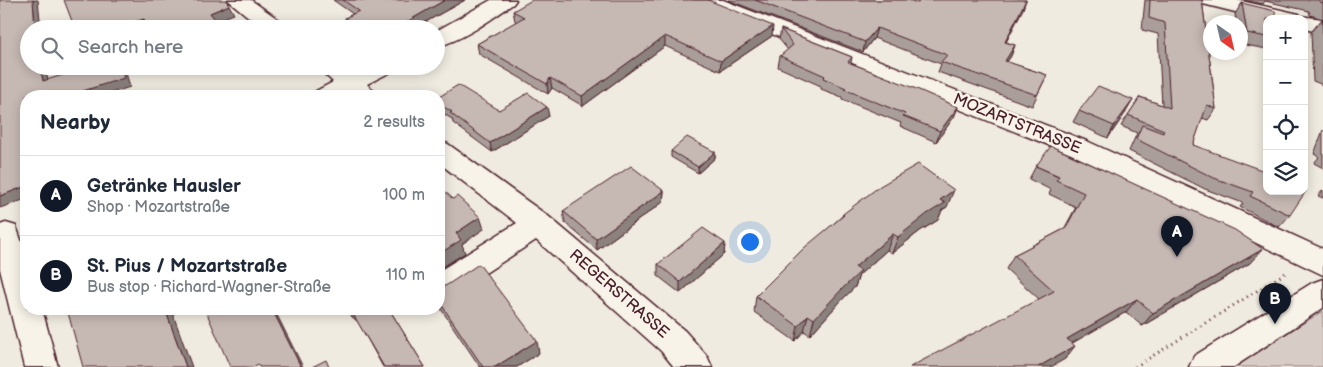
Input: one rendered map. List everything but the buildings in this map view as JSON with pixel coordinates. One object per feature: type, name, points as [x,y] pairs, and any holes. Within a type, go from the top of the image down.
[{"type":"street","points":[[238,0],[265,20]]},
{"type":"street","points":[[445,35],[506,0]]},
{"type":"street","name":"MOZARTSTRASSE","points":[[704,0],[1080,148],[1317,260]]},
{"type":"street","points":[[1210,0],[1274,15]]},
{"type":"street","points":[[1308,23],[1323,26]]},
{"type":"street","points":[[339,75],[359,90],[376,75]]},
{"type":"street","name":"REGERSTRASSE","points":[[445,154],[538,224],[673,341],[696,367]]},
{"type":"street","points":[[445,283],[538,224]]},
{"type":"street","points":[[11,231],[20,272]]},
{"type":"street","points":[[1206,367],[1323,292]]},
{"type":"street","points":[[30,315],[41,367]]},
{"type":"path","points":[[1135,367],[1317,260]]},
{"type":"shaded area","points":[[1323,311],[1323,367],[1232,367]]},
{"type":"place","name":"Getränke Hausler","points":[[1177,257]]},
{"type":"place","name":"St. Pius / Mozartstraße","points":[[1275,324]]}]
